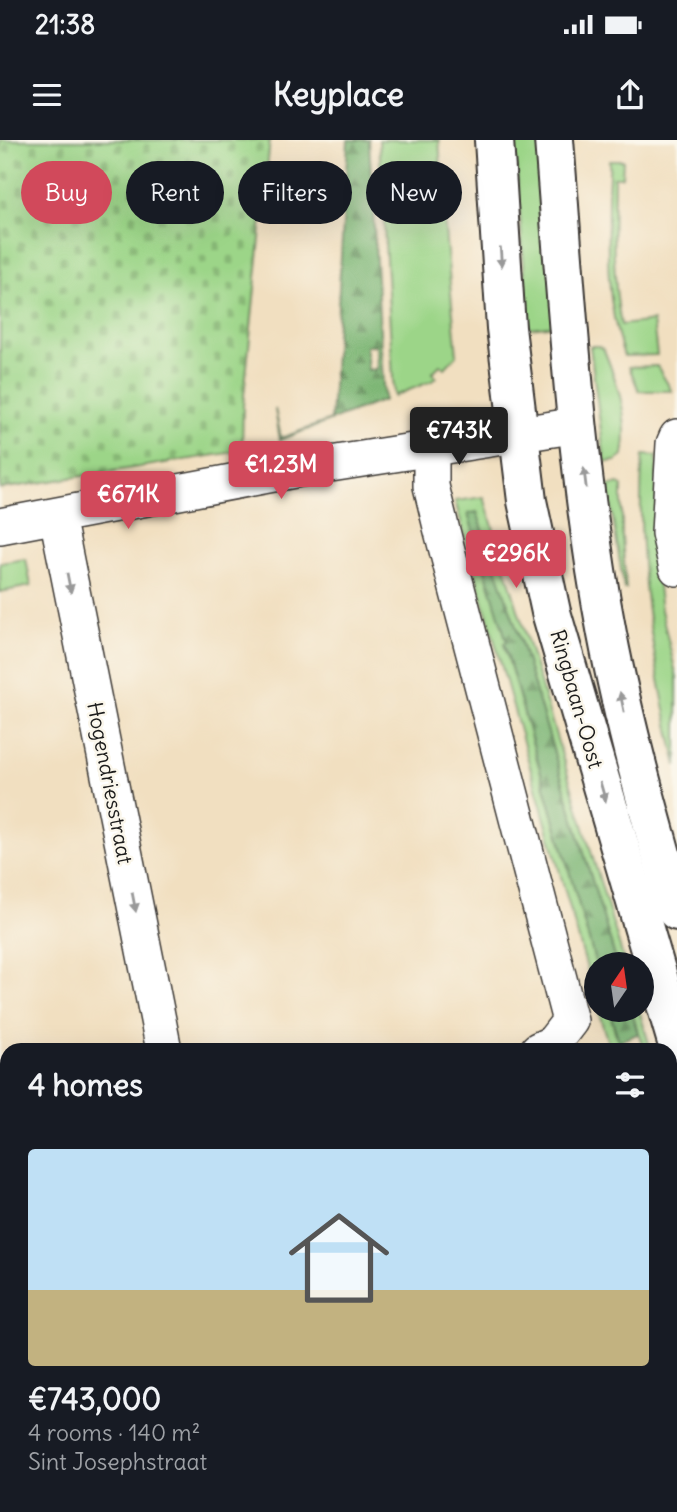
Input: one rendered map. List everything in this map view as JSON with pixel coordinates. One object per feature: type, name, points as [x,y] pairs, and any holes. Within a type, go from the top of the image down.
[{"type":"main road","name":"Ringbaan-Oost","points":[[494,140],[506,328],[527,501],[551,612],[673,1029]]},
{"type":"main road","name":"Ringbaan-Oost","points":[[554,140],[578,425],[607,633],[640,784],[677,911]]},
{"type":"street","points":[[0,526],[305,468],[578,425]]},
{"type":"street","points":[[676,441],[669,533],[677,568]]},
{"type":"street","points":[[431,449],[431,486],[570,1021],[553,1043]]},
{"type":"street","name":"Hogendriesstraat","points":[[57,516],[163,1043]]},
{"type":"green space","points":[[0,140],[270,140],[268,161],[238,161],[238,224],[261,224],[243,406],[242,451],[0,489]]},
{"type":"green space","points":[[348,140],[369,140],[370,161],[366,161],[366,224],[374,224],[384,400],[280,440],[275,409],[281,438],[331,420],[343,224],[352,224],[352,161],[347,161]],"holes":[[[376,345],[377,369],[368,370],[366,346]]]},
{"type":"green space","points":[[379,140],[439,140],[440,161],[380,161]]},
{"type":"green space","points":[[514,140],[541,140],[556,325],[529,328]]},
{"type":"green space","points":[[609,160],[623,160],[622,177],[614,177],[613,214],[621,325],[653,321],[657,355],[624,356],[618,336],[609,277]]},
{"type":"green space","points":[[384,224],[445,224],[457,355],[445,368],[440,365],[432,373],[436,377],[432,381],[394,396]]},
{"type":"green space","points":[[590,346],[598,346],[604,350],[624,415],[623,456],[616,461],[605,462]]},
{"type":"green space","points":[[657,366],[672,391],[639,391],[629,367]]},
{"type":"green space","points":[[643,455],[657,456],[656,546],[653,546],[661,610],[677,678],[677,766],[648,611],[641,533]]},
{"type":"green space","points":[[608,486],[622,486],[626,589]]},
{"type":"green space","points":[[484,497],[621,952],[613,952],[520,639],[477,513],[469,514],[592,952],[584,952],[584,958],[455,501]]},
{"type":"green space","points":[[477,512],[520,639],[613,952],[592,952],[504,643],[507,642],[468,514]]},
{"type":"green space","points":[[26,559],[31,586],[0,592],[0,563]]},
{"type":"green space","points":[[602,1022],[612,1022],[620,1043],[608,1043]]},
{"type":"green space","points":[[613,1022],[634,1022],[638,1034],[619,1041]]},
{"type":"green space","points":[[635,1022],[643,1022],[649,1043],[642,1043]]}]
